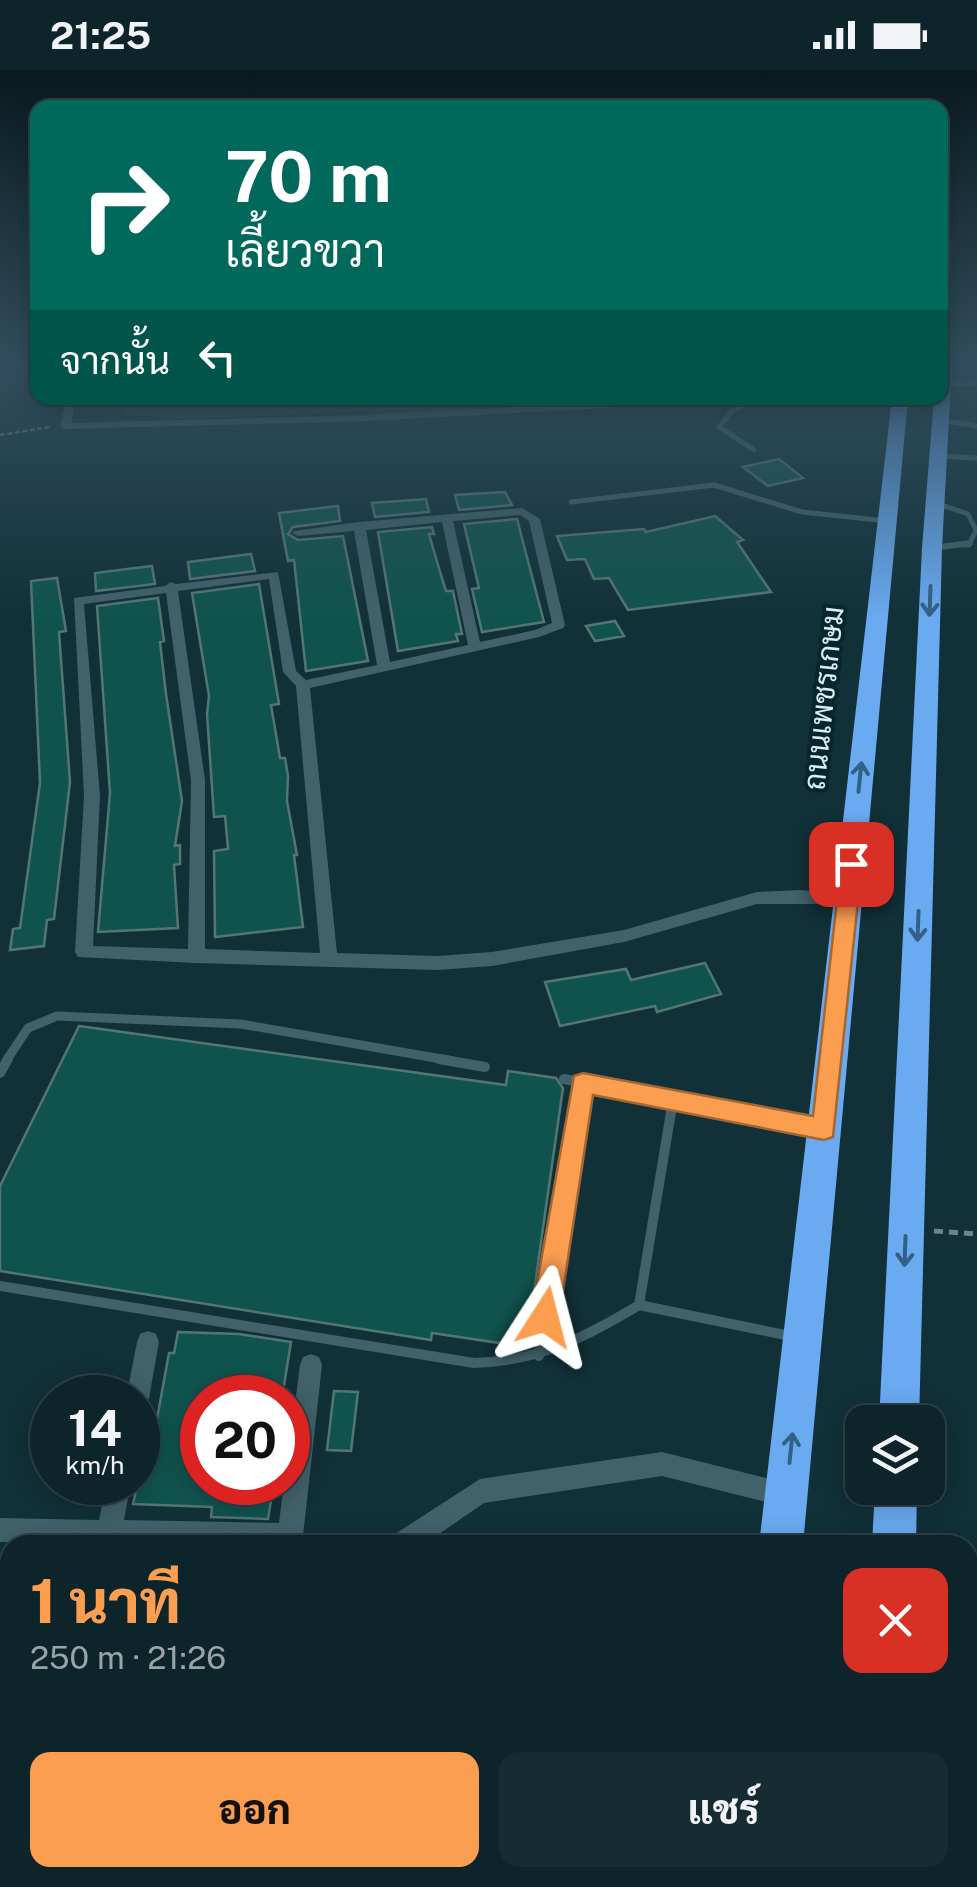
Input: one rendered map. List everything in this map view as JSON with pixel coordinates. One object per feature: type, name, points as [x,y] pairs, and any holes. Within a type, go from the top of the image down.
[{"type":"highway","name":"ถนนเพชรเกษม","points":[[782,1535],[894,449]]},
{"type":"highway","points":[[899,1405],[932,548],[939,449]]},
{"type":"highway","points":[[894,1535],[895,1505]]},
{"type":"street","points":[[298,533],[522,512],[534,519],[559,624],[539,634],[303,685]]},
{"type":"street","points":[[446,517],[475,647]]},
{"type":"street","points":[[359,525],[384,668]]},
{"type":"street","points":[[329,958],[303,685],[290,672],[274,575],[78,601],[92,796],[84,952],[437,963],[492,959],[624,936],[757,898],[848,900]]},
{"type":"street","points":[[172,586],[198,780],[196,957]]},
{"type":"street","points":[[142,1375],[148,1342]]},
{"type":"street","points":[[290,1535],[312,1364]]},
{"type":"street","points":[[416,1535],[480,1491],[662,1464],[786,1495]]},
{"type":"street","points":[[109,1532],[114,1505]]},
{"type":"street","points":[[1,1532],[152,1535]]},
{"type":"lane","points":[[939,456],[977,458]]},
{"type":"lane","points":[[572,502],[714,485],[802,512],[886,522]]},
{"type":"lane","points":[[932,548],[969,545],[976,538],[974,521],[968,514],[936,502]]},
{"type":"lane","points":[[0,1073],[28,1024],[39,1017],[57,1016],[241,1024],[486,1067]]},
{"type":"lane","points":[[564,1078],[824,1129]]},
{"type":"lane","points":[[539,1356],[583,1083]]},
{"type":"lane","points":[[639,1305],[673,1100]]},
{"type":"lane","points":[[0,1286],[474,1363],[517,1363],[578,1343],[639,1305],[802,1338]]},
{"type":"path","points":[[906,1220],[938,1233],[977,1234]]},
{"type":"building","points":[[779,459],[803,478],[768,486],[743,467]]},
{"type":"building","points":[[505,492],[512,505],[459,510],[455,495]]},
{"type":"building","points":[[426,499],[429,512],[375,517],[372,503]]},
{"type":"building","points":[[338,506],[340,521],[293,527],[288,534],[298,540],[343,536],[368,661],[306,671],[294,560],[288,561],[279,513]]},
{"type":"building","points":[[715,516],[743,540],[737,542],[771,592],[628,610],[609,578],[594,579],[585,559],[567,560],[557,536],[644,529],[646,532]]},
{"type":"building","points":[[517,519],[544,622],[482,632],[472,589],[479,588],[464,524]]},
{"type":"building","points":[[432,527],[434,534],[429,534],[446,591],[453,591],[462,634],[456,634],[458,641],[398,651],[378,532]]},
{"type":"building","points":[[251,554],[255,571],[190,579],[188,562]]},
{"type":"building","points":[[152,566],[155,584],[96,591],[95,573]]},
{"type":"building","points":[[57,578],[66,631],[59,632],[70,782],[54,919],[47,920],[44,946],[10,950],[13,929],[20,928],[40,783],[31,581]]},
{"type":"building","points":[[259,584],[279,704],[271,705],[280,758],[285,758],[288,776],[287,801],[297,855],[303,927],[215,937],[214,851],[228,849],[225,816],[214,817],[209,696],[192,593]]},
{"type":"building","points":[[158,598],[166,694],[182,801],[175,846],[180,845],[180,864],[174,865],[178,928],[98,932],[110,793],[97,606]]},
{"type":"building","points":[[615,621],[624,636],[595,641],[586,626]]},
{"type":"building","points":[[705,963],[721,994],[657,1012],[655,1006],[560,1026],[545,982],[626,969],[631,980]]},
{"type":"building","points":[[79,1026],[506,1085],[508,1071],[556,1078],[563,1088],[526,1347],[432,1333],[431,1340],[0,1271],[0,1186]]},
{"type":"building","points":[[178,1332],[239,1334],[291,1342],[286,1375],[180,1375],[180,1505],[270,1505],[268,1519],[211,1517],[212,1507],[159,1505],[160,1402],[169,1353],[174,1353]]},
{"type":"building","points":[[334,1391],[358,1392],[351,1451],[327,1450]]},
{"type":"route","points":[[545,1317],[583,1083],[824,1129],[851,864]]}]
